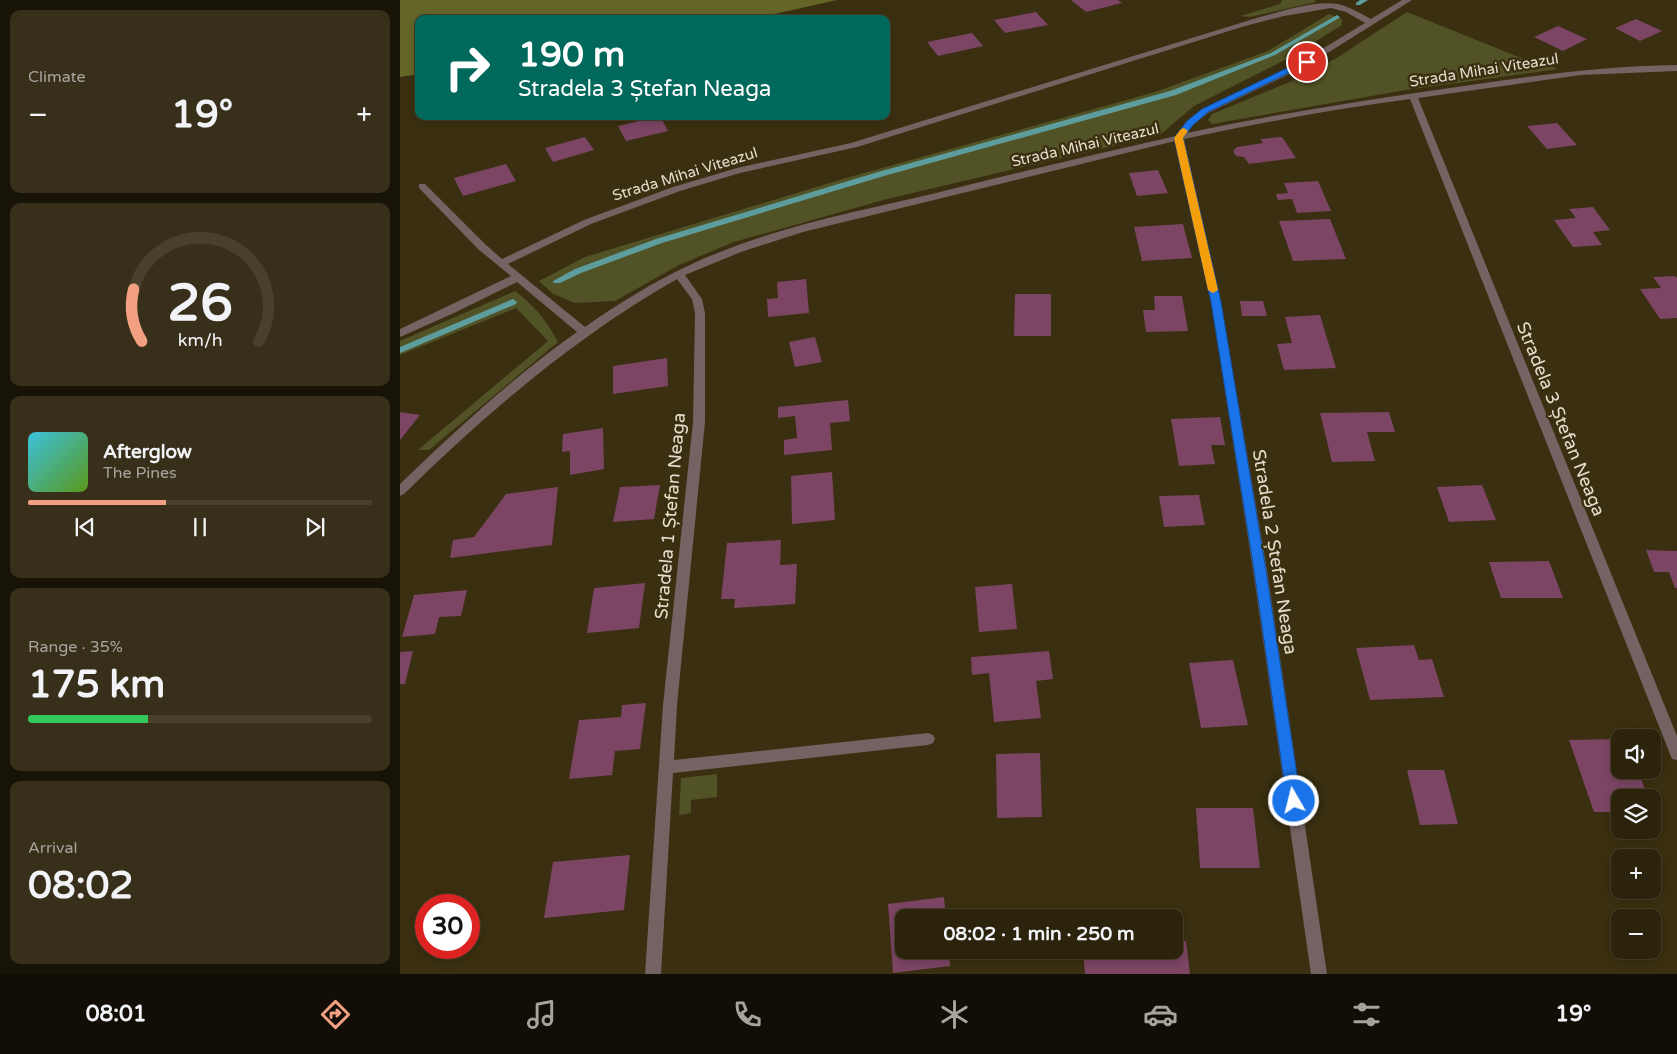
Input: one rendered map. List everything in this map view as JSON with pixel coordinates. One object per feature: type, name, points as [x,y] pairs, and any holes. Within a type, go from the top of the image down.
[{"type":"street","points":[[1179,138],[1190,123],[1205,111],[1307,62],[1408,0]]},
{"type":"street","name":"Strada Mihai Viteazul","points":[[502,263],[548,238],[606,214],[738,171],[849,147],[978,105],[1271,18],[1328,6],[1340,7],[1371,23]]},
{"type":"street","name":"Strada Mihai Viteazul","points":[[400,491],[482,414],[585,333],[624,305],[679,274],[743,247],[803,229],[1179,138],[1313,111],[1578,72],[1677,68]]},
{"type":"street","name":"Stradela 3 Ștefan Neaga","points":[[1413,96],[1677,754]]},
{"type":"street","name":"Stradela 2 Ștefan Neaga","points":[[1179,138],[1217,311],[1260,570],[1319,974]]},
{"type":"street","points":[[422,186],[482,247],[585,333]]},
{"type":"street","name":"Stradela 1 Ștefan Neaga","points":[[654,974],[670,705],[699,422],[701,329],[697,299],[679,274]]},
{"type":"street","points":[[400,333],[450,311],[518,276]]},
{"type":"street","points":[[666,768],[928,739]]},
{"type":"shaded area","points":[[400,0],[837,0],[770,15],[415,15],[415,75],[400,77]]},
{"type":"shaded area","points":[[1282,0],[1315,0],[1316,2],[1250,17],[1240,16],[1280,4]]},
{"type":"shaded area","points":[[1407,12],[1541,66],[1550,66],[1558,69],[1406,90],[1212,124],[1208,120],[1212,114],[1292,81],[1335,59]]},
{"type":"shaded area","points":[[1329,14],[1342,19],[1342,25],[1287,59],[1194,106],[1160,135],[887,199],[734,242],[679,265],[615,301],[575,303],[553,294],[539,281],[585,257],[846,178],[1155,92],[1268,51]]},
{"type":"shaded area","points":[[515,291],[540,314],[558,342],[429,450],[418,450],[548,341],[516,308],[400,355],[400,341]]},
{"type":"shaded area","points":[[717,774],[717,797],[691,800],[691,813],[679,815],[681,778]]},
{"type":"building","points":[[1071,0],[1118,0],[1122,3],[1086,12]]},
{"type":"building","points":[[1036,12],[1048,25],[1005,33],[994,20]]},
{"type":"building","points":[[1636,19],[1662,31],[1640,41],[1615,28]]},
{"type":"building","points":[[1558,26],[1587,39],[1563,51],[1534,37]]},
{"type":"building","points":[[972,33],[983,46],[938,56],[927,42]]},
{"type":"building","points":[[643,120],[662,120],[668,131],[626,141],[618,126]]},
{"type":"building","points":[[1557,123],[1577,145],[1547,149],[1527,126]]},
{"type":"building","points":[[585,137],[594,150],[553,162],[545,148]]},
{"type":"building","points":[[1282,137],[1296,158],[1249,164],[1244,157],[1236,156],[1233,151],[1237,147],[1263,143],[1260,139]]},
{"type":"building","points":[[506,164],[516,181],[463,196],[454,178]]},
{"type":"building","points":[[689,170],[693,175],[682,179],[678,174]]},
{"type":"building","points":[[1158,170],[1168,193],[1137,196],[1129,173]]},
{"type":"building","points":[[1318,181],[1331,211],[1297,213],[1292,199],[1278,200],[1276,194],[1288,193],[1284,183]]},
{"type":"building","points":[[1593,207],[1610,230],[1593,232],[1602,245],[1573,247],[1554,220],[1576,218],[1569,209]]},
{"type":"building","points":[[1330,219],[1346,259],[1293,261],[1279,221]]},
{"type":"building","points":[[1183,224],[1192,258],[1142,261],[1134,227]]},
{"type":"building","points":[[1675,276],[1677,278],[1677,318],[1660,319],[1640,289],[1661,288],[1653,277]]},
{"type":"building","points":[[806,279],[809,313],[768,317],[767,299],[778,298],[777,282]]},
{"type":"building","points":[[1015,294],[1051,294],[1051,336],[1014,336]]},
{"type":"building","points":[[1154,296],[1182,296],[1188,331],[1146,332],[1143,310],[1155,310]]},
{"type":"building","points":[[1240,301],[1263,301],[1267,316],[1242,316]]},
{"type":"building","points":[[1320,315],[1336,368],[1284,370],[1277,344],[1292,343],[1285,317]]},
{"type":"building","points":[[815,337],[822,362],[795,367],[789,342]]},
{"type":"building","points":[[667,358],[668,386],[613,394],[613,366]]},
{"type":"building","points":[[848,400],[850,421],[830,423],[832,450],[784,455],[784,440],[797,438],[795,416],[778,418],[778,407]]},
{"type":"building","points":[[400,412],[420,415],[400,440]]},
{"type":"building","points":[[1389,412],[1395,432],[1367,432],[1375,461],[1332,462],[1320,413]]},
{"type":"building","points":[[1220,417],[1225,445],[1211,445],[1215,464],[1179,466],[1171,419]]},
{"type":"building","points":[[603,428],[604,469],[570,475],[570,451],[562,452],[563,434]]},
{"type":"building","points":[[832,472],[835,520],[792,524],[791,476]]},
{"type":"building","points":[[660,485],[654,519],[613,522],[620,487]]},
{"type":"building","points":[[1482,485],[1496,520],[1449,522],[1437,487]]},
{"type":"building","points":[[558,487],[552,545],[450,558],[453,540],[474,537],[506,494]]},
{"type":"building","points":[[1199,495],[1205,525],[1164,527],[1159,496]]},
{"type":"building","points":[[781,540],[780,565],[797,564],[795,604],[734,608],[735,599],[721,599],[727,543]]},
{"type":"building","points":[[1646,550],[1677,551],[1677,588],[1675,588],[1669,572],[1654,572]]},
{"type":"building","points":[[1549,561],[1563,598],[1501,598],[1489,562]]},
{"type":"building","points":[[645,583],[639,628],[587,633],[594,588]]},
{"type":"building","points":[[1012,584],[1017,629],[979,632],[975,587]]},
{"type":"building","points":[[467,590],[461,616],[439,617],[435,634],[402,637],[414,595]]},
{"type":"building","points":[[1414,645],[1419,660],[1432,659],[1444,697],[1370,700],[1356,648]]},
{"type":"building","points":[[413,651],[405,684],[400,684],[400,652]]},
{"type":"building","points":[[1049,651],[1053,679],[1036,681],[1041,718],[994,722],[989,673],[972,675],[971,657]]},
{"type":"building","points":[[1233,660],[1248,725],[1201,728],[1189,663]]},
{"type":"building","points":[[646,703],[640,749],[615,751],[612,775],[569,779],[579,720],[621,717],[622,705]]},
{"type":"building","points":[[1611,739],[1611,779],[1641,779],[1645,789],[1611,789],[1611,812],[1594,812],[1569,740]]},
{"type":"building","points":[[1040,753],[1042,817],[997,818],[996,754]]},
{"type":"building","points":[[1407,770],[1444,770],[1458,824],[1420,825]]},
{"type":"building","points":[[1196,808],[1253,808],[1260,868],[1200,868]]},
{"type":"building","points":[[630,855],[624,910],[544,918],[553,862]]},
{"type":"building","points":[[944,897],[945,909],[895,909],[895,959],[950,959],[950,966],[893,973],[888,904]]},
{"type":"building","points":[[1183,941],[1186,941],[1190,974],[1085,974],[1084,959],[1183,959]]},
{"type":"waterway","points":[[1358,4],[1365,0]]},
{"type":"waterway","points":[[557,281],[578,271],[659,241],[881,174],[1173,93],[1273,54],[1337,17]]},
{"type":"waterway","points":[[400,350],[513,302]]},
{"type":"slow traffic","points":[[1184,131],[1179,138],[1213,290]]},
{"type":"route","points":[[1294,801],[1260,570],[1216,302],[1179,138],[1190,123],[1205,111],[1307,62]]}]
